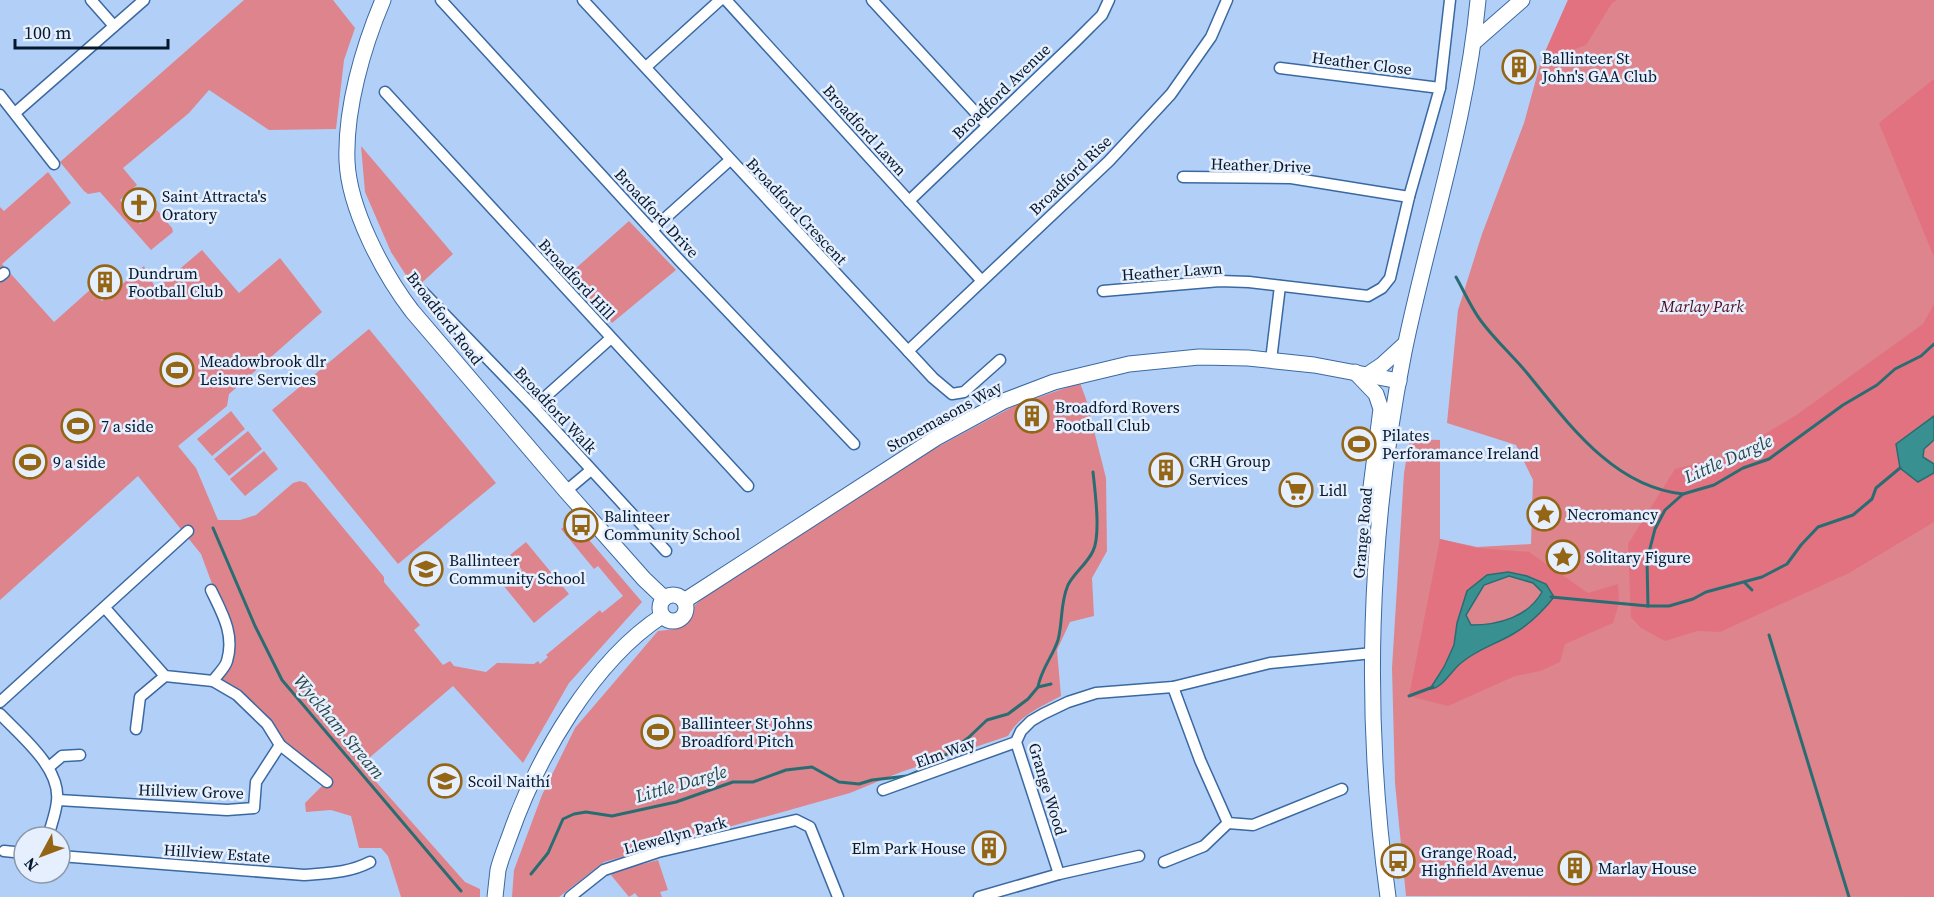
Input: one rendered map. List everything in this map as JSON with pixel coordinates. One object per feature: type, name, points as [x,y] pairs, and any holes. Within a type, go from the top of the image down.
[{"type":"street","points":[[91,0],[114,26]]},
{"type":"street","points":[[15,113],[144,0]]},
{"type":"street","name":"Broadford Road","points":[[383,0],[363,60],[349,133],[348,171],[358,214],[373,247],[406,303],[566,491],[644,579],[664,598]]},
{"type":"street","name":"Broadford Drive","points":[[441,0],[652,230],[854,444]]},
{"type":"street","name":"Broadford Crescent","points":[[582,0],[933,378],[952,394],[964,392],[1000,360]]},
{"type":"street","points":[[646,67],[720,0]]},
{"type":"street","name":"Broadford Lawn","points":[[726,0],[981,280]]},
{"type":"street","points":[[872,0],[987,125]]},
{"type":"street","name":"Broadford Avenue","points":[[909,201],[1102,15],[1109,0]]},
{"type":"street","name":"Broadford Rise","points":[[908,351],[1108,161],[1171,94],[1211,37],[1227,0]]},
{"type":"street","points":[[1408,197],[1440,88],[1450,0]]},
{"type":"street","name":"Grange Road","points":[[1388,897],[1376,780],[1373,652],[1379,523],[1406,344],[1459,127],[1474,42],[1478,0]]},
{"type":"street","points":[[1474,42],[1522,0]]},
{"type":"street","name":"Heather Close","points":[[1280,68],[1440,88]]},
{"type":"street","name":"Broadford Hill","points":[[385,92],[748,486]]},
{"type":"street","points":[[0,95],[54,164]]},
{"type":"street","points":[[652,230],[730,160]]},
{"type":"street","name":"Heather Drive","points":[[1183,177],[1291,178],[1408,197]]},
{"type":"street","name":"Heather Lawn","points":[[1103,291],[1220,281],[1368,296],[1382,288],[1390,278],[1408,197]]},
{"type":"street","points":[[1271,360],[1280,286]]},
{"type":"street","name":"Broadford Walk","points":[[423,292],[534,407],[666,551]]},
{"type":"street","points":[[534,407],[611,338]]},
{"type":"street","points":[[1379,523],[1372,507],[1371,487],[1380,423],[1380,401],[1361,374],[1382,365],[1406,344]]},
{"type":"street","name":"Stonemasons Way","points":[[684,601],[936,438],[1004,401],[1054,382],[1129,364],[1198,357],[1314,364],[1399,381]]},
{"type":"street","points":[[566,491],[591,470]]},
{"type":"street","points":[[0,702],[188,531]]},
{"type":"street","points":[[211,590],[227,622],[229,639],[226,663],[213,681]]},
{"type":"street","points":[[673,594],[681,597],[686,613],[681,619],[669,621],[662,616],[659,609],[664,598],[673,594]]},
{"type":"street","points":[[105,608],[165,676],[213,681],[237,695],[267,724],[280,745],[327,782]]},
{"type":"street","points":[[495,897],[499,868],[518,812],[546,754],[580,699],[603,670],[639,634],[662,616]]},
{"type":"street","name":"Grange Wood","points":[[1059,874],[1016,742],[1021,731],[1030,722],[1068,702],[1096,693],[1173,687],[1270,663],[1373,652]]},
{"type":"street","points":[[136,729],[140,697],[165,676]]},
{"type":"street","points":[[1173,687],[1200,760],[1228,823]]},
{"type":"street","points":[[0,714],[49,767],[56,779],[58,800],[51,825]]},
{"type":"street","name":"Elm Way","points":[[883,790],[1016,742]]},
{"type":"street","name":"Hillview Grove","points":[[58,800],[227,810],[254,808],[256,782],[280,745]]},
{"type":"street","points":[[49,767],[62,756],[80,755]]},
{"type":"street","points":[[1164,862],[1204,846],[1228,823],[1253,825],[1342,789]]},
{"type":"street","name":"Llewellyn Park","points":[[570,897],[604,870],[658,852],[796,820],[810,827],[837,897]]},
{"type":"street","points":[[4,851],[12,852]]},
{"type":"street","points":[[979,897],[1059,874],[1139,856]]},
{"type":"street","name":"Hillview Estate","points":[[72,857],[304,875],[357,869],[370,862]]},
{"type":"green space","points":[[244,0],[333,0],[355,28],[344,60],[336,129],[269,130],[209,90],[189,113],[123,168],[137,185],[120,200],[140,224],[157,210],[172,228],[173,232],[151,250],[100,192],[88,194],[84,191],[60,162]]},
{"type":"green space","name":"Marlay Park","points":[[1568,0],[1934,0],[1934,897],[1406,896],[1395,783],[1392,668],[1404,473],[1410,439],[1440,440],[1440,539],[1477,547],[1531,544],[1533,480],[1516,445],[1447,423],[1458,310],[1482,234],[1524,123],[1541,61]]},
{"type":"green space","points":[[361,146],[453,254],[415,289],[391,252],[365,192]]},
{"type":"green space","points":[[48,172],[71,203],[2,264],[54,322],[91,289],[102,301],[144,266],[156,289],[202,250],[239,293],[280,258],[322,312],[229,394],[227,406],[178,446],[196,468],[218,520],[240,520],[256,515],[293,483],[300,481],[306,483],[384,577],[384,582],[420,625],[414,630],[443,665],[450,661],[454,666],[486,672],[497,663],[534,664],[538,661],[540,664],[548,657],[546,655],[600,610],[602,613],[623,596],[598,566],[594,569],[561,529],[572,520],[642,602],[569,683],[523,763],[453,686],[361,765],[465,882],[480,889],[480,897],[401,897],[388,856],[381,848],[359,848],[351,816],[331,810],[306,812],[305,803],[325,783],[301,764],[266,723],[216,680],[232,638],[201,554],[138,476],[0,600],[0,207],[4,211]]},
{"type":"green space","points":[[629,221],[676,270],[612,323],[566,277]]},
{"type":"green space","points":[[369,329],[496,483],[398,564],[272,410]]},
{"type":"green space","points":[[1080,383],[1106,478],[1107,551],[1092,578],[1094,616],[1070,622],[1057,650],[1061,696],[1024,717],[1008,736],[901,772],[850,793],[604,862],[559,897],[512,897],[514,870],[542,795],[575,728],[658,631],[676,629],[687,623],[695,605],[714,589],[932,450],[1016,405]]},
{"type":"green space","points":[[231,411],[245,429],[212,456],[197,439]]},
{"type":"green space","points":[[248,431],[262,449],[229,476],[214,459]]},
{"type":"green space","points":[[264,451],[278,469],[245,496],[230,479]]},
{"type":"green space","points":[[526,542],[569,594],[534,623],[503,585],[522,570],[510,555]]},
{"type":"green space","points":[[658,860],[668,890],[660,892],[662,897],[638,897],[635,893],[629,897],[611,875],[616,871]]},
{"type":"shaded area","points":[[1568,0],[1617,0],[1612,3],[1586,45],[1541,61]]},
{"type":"shaded area","points":[[1934,79],[1934,257],[1879,123]]},
{"type":"shaded area","points":[[1934,304],[1934,416],[1925,421],[1918,482],[1934,473],[1934,522],[1849,573],[1720,632],[1697,631],[1665,641],[1641,628],[1631,617],[1628,544],[1675,469],[1728,456],[1795,416],[1923,324]]},
{"type":"shaded area","points":[[1934,416],[1934,440],[1924,449],[1923,457],[1934,464],[1934,473],[1918,482],[1900,468],[1896,444]]},
{"type":"shaded area","points":[[1440,539],[1477,548],[1529,552],[1588,593],[1618,584],[1619,603],[1613,623],[1565,644],[1560,662],[1540,671],[1515,676],[1448,706],[1409,696]],"holes":[[[1508,572],[1546,584],[1529,624],[1475,653],[1460,663],[1436,688],[1431,689],[1454,645],[1457,623],[1467,591]]]},
{"type":"shaded area","points":[[1508,572],[1527,576],[1546,584],[1554,597],[1525,626],[1467,658],[1439,686],[1430,689],[1454,645],[1457,623],[1467,591],[1487,575]],"holes":[[[1509,576],[1533,583],[1542,592],[1529,608],[1502,621],[1471,625],[1466,615],[1484,585]]]},
{"type":"waterway","points":[[1456,277],[1486,328],[1594,450],[1635,479],[1658,489],[1683,494]]},
{"type":"waterway","name":"Little Dargle","points":[[1551,597],[1648,606],[1647,560],[1655,529],[1665,510],[1683,494],[1714,485],[1743,468],[1769,459],[1843,405],[1877,385],[1895,369],[1921,356],[1934,344]]},
{"type":"waterway","points":[[1648,606],[1669,606],[1693,599],[1706,592],[1762,577],[1787,564],[1818,527],[1853,515],[1872,499],[1876,488],[1900,468]]},
{"type":"waterway","points":[[1038,687],[1058,640],[1068,585],[1090,556],[1095,544],[1097,513],[1093,472]]},
{"type":"waterway","name":"Wyckham Stream","points":[[213,528],[255,626],[282,680],[461,891]]},
{"type":"waterway","points":[[1745,583],[1752,590]]},
{"type":"waterway","points":[[1769,635],[1849,897]]},
{"type":"waterway","name":"Little Dargle","points":[[531,874],[548,853],[563,819],[574,814],[586,812],[612,816],[676,802],[733,782],[753,782],[786,770],[812,767],[839,782],[859,784],[872,780],[907,776],[932,765],[968,738],[987,720],[1008,714],[1028,699],[1038,687],[1051,684]]},
{"type":"waterway","name":"Little Dargle","points":[[1409,696],[1433,687]]},
{"type":"place","name":"Ballinteer St John's GAA Club","points":[[1519,67]]},
{"type":"place","name":"Saint Attracta's Oratory","points":[[139,205]]},
{"type":"place","name":"Dundrum Football Club","points":[[105,282]]},
{"type":"place","name":"Meadowbrook dlr Leisure Services","points":[[177,370]]},
{"type":"place","name":"Broadford Rovers Football Club","points":[[1032,416]]},
{"type":"place","name":"7 a side","points":[[78,426]]},
{"type":"place","name":"Pilates Perforamance Ireland","points":[[1359,444]]},
{"type":"place","name":"9 a side","points":[[30,462]]},
{"type":"place","name":"CRH Group Services","points":[[1166,470]]},
{"type":"place","name":"Lidl","points":[[1296,490]]},
{"type":"place","name":"Necromancy","points":[[1544,514]]},
{"type":"place","name":"Balinteer Community School","points":[[581,525]]},
{"type":"place","name":"Solitary Figure","points":[[1563,557]]},
{"type":"place","name":"Ballinteer Community School","points":[[426,569]]},
{"type":"place","name":"Ballinteer St Johns Broadford Pitch","points":[[658,732]]},
{"type":"place","name":"Scoil Naithí","points":[[445,781]]},
{"type":"place","name":"Elm Park House","points":[[989,848]]},
{"type":"place","name":"Grange Road, Highfield Avenue","points":[[1398,861]]},
{"type":"place","name":"Marlay House","points":[[1575,868]]}]
